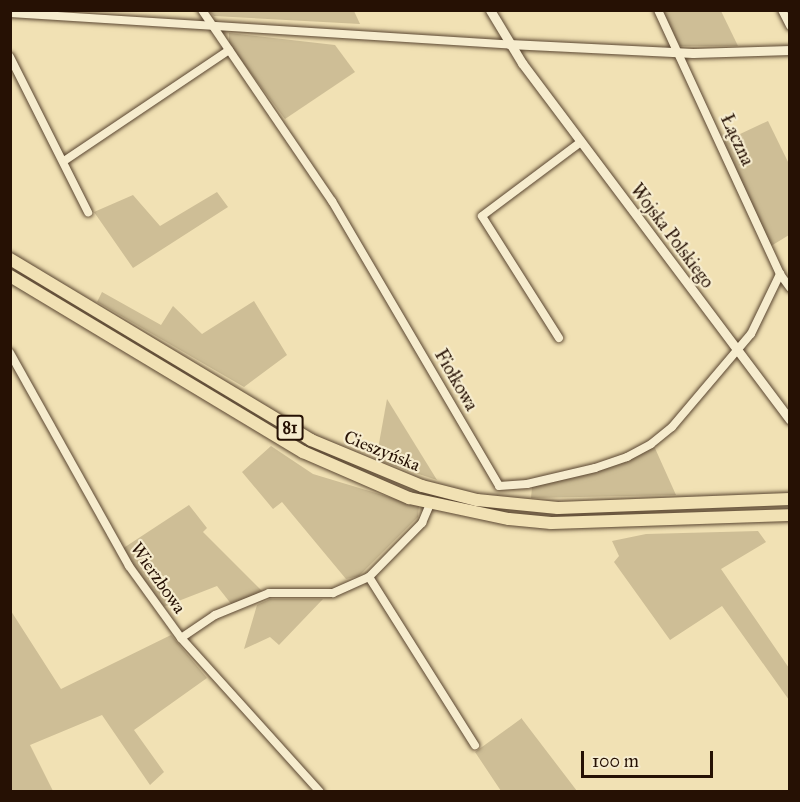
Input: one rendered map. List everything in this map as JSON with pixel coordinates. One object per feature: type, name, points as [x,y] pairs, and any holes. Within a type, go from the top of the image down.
[{"type":"main road","name":"Cieszyńska","points":[[10,259],[310,440],[422,486],[477,500],[558,508],[789,499]]},
{"type":"main road","name":"Cieszyńska","points":[[10,276],[303,452],[352,476],[430,504],[509,519],[551,523],[789,514]]},
{"type":"street","name":"Fiołkowa","points":[[202,10],[332,201],[499,486],[562,477],[627,458],[672,427],[736,350]]},
{"type":"street","name":"Wojska Polskiego","points":[[490,10],[509,44],[789,420]]},
{"type":"street","name":"Łączna","points":[[658,10],[780,274]]},
{"type":"street","points":[[782,10],[789,26]]},
{"type":"street","points":[[10,13],[678,53],[745,54],[789,50]]},
{"type":"street","points":[[64,161],[229,50]]},
{"type":"street","points":[[10,57],[88,212]]},
{"type":"street","points":[[558,338],[482,216],[581,142]]},
{"type":"street","points":[[736,350],[751,334],[780,274]]},
{"type":"street","points":[[780,274],[789,288]]},
{"type":"street","name":"Wierzbowa","points":[[10,353],[129,566],[181,638],[320,792]]},
{"type":"street","points":[[181,638],[215,615],[269,593],[333,593],[369,577],[422,523],[430,504]]},
{"type":"street","points":[[369,577],[475,745]]},
{"type":"shaded area","points":[[209,11],[354,11],[360,24],[214,16]]},
{"type":"shaded area","points":[[662,11],[721,11],[738,46],[680,46]]},
{"type":"shaded area","points":[[229,33],[335,45],[355,72],[285,119],[229,44]]},
{"type":"shaded area","points":[[768,121],[790,166],[789,235],[771,246],[723,142]]},
{"type":"shaded area","points":[[217,192],[228,207],[133,268],[94,212],[133,195],[160,226]]},
{"type":"shaded area","points":[[102,292],[161,325],[173,306],[202,334],[254,301],[287,355],[244,387],[97,302]]},
{"type":"shaded area","points":[[387,399],[437,480],[376,460]]},
{"type":"shaded area","points":[[271,446],[313,474],[419,506],[418,517],[359,576],[346,579],[282,502],[273,509],[242,472]]},
{"type":"shaded area","points":[[654,446],[676,495],[531,498],[532,487],[619,464]]},
{"type":"shaded area","points":[[189,505],[207,528],[203,532],[262,591],[232,605],[217,586],[163,607],[122,549]]},
{"type":"shaded area","points":[[758,531],[766,542],[721,569],[789,668],[789,700],[722,606],[670,640],[614,562],[619,556],[612,541],[646,534]]},
{"type":"shaded area","points":[[270,599],[323,599],[279,645],[270,637],[244,649],[257,605]]},
{"type":"shaded area","points":[[11,611],[61,689],[171,635],[207,678],[134,730],[164,772],[150,785],[102,715],[30,745],[53,791],[11,791]]},
{"type":"shaded area","points":[[522,718],[577,791],[501,791],[475,752]]}]
